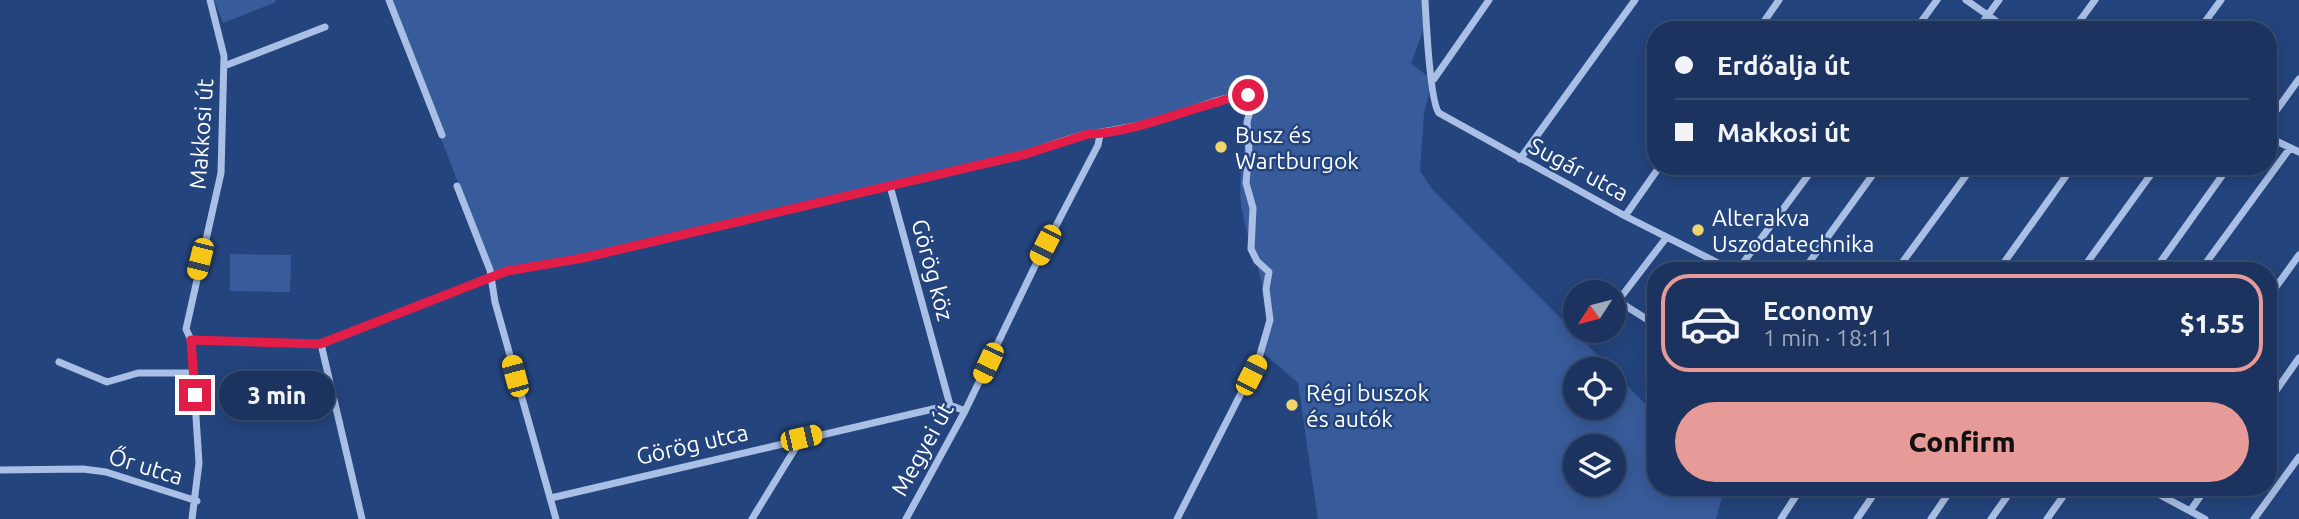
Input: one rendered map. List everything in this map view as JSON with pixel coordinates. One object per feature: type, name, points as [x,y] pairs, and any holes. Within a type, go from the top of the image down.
[{"type":"street","name":"Makkosi út","points":[[192,519],[197,501],[200,463],[191,340],[186,329],[221,173],[224,66],[221,35],[210,0]]},
{"type":"street","points":[[389,0],[442,135]]},
{"type":"street","points":[[1425,0],[1433,80]]},
{"type":"street","points":[[1433,80],[1489,0]]},
{"type":"street","points":[[1520,159],[1634,0]]},
{"type":"street","points":[[1764,21],[1779,0]]},
{"type":"street","points":[[1922,21],[1937,0]]},
{"type":"street","points":[[1966,0],[1996,21]]},
{"type":"street","points":[[1984,21],[1999,0]]},
{"type":"street","points":[[2080,21],[2095,0]]},
{"type":"street","points":[[2206,21],[2221,0]]},
{"type":"street","points":[[224,66],[325,27]]},
{"type":"street","points":[[2277,110],[2299,79]]},
{"type":"street","name":"Sugár utca","points":[[1433,80],[1431,95],[1439,113],[1666,238],[1717,262]]},
{"type":"street","points":[[191,340],[320,344],[515,268],[583,258],[1026,154],[1088,134],[1100,135],[1165,119],[1236,95],[1254,97],[1247,122],[1249,151],[1245,183],[1253,208],[1252,252],[1258,263],[1269,272],[1266,289],[1270,320],[1259,358],[1177,519]]},
{"type":"street","name":"Megyei út","points":[[906,519],[965,411],[1034,268],[1098,145],[1100,135]]},
{"type":"street","points":[[2277,142],[2299,152]]},
{"type":"street","points":[[2277,166],[2290,148]]},
{"type":"street","points":[[1625,216],[1654,175]]},
{"type":"street","points":[[1743,262],[1808,175]]},
{"type":"street","points":[[1810,262],[1872,175]]},
{"type":"street","points":[[1903,262],[1966,175]]},
{"type":"street","points":[[2004,262],[2067,175]]},
{"type":"street","points":[[2088,262],[2150,175]]},
{"type":"street","points":[[2160,262],[2223,175]]},
{"type":"street","points":[[2207,262],[2270,175]]},
{"type":"street","points":[[457,186],[491,279],[556,519]]},
{"type":"street","name":"Görög köz","points":[[890,186],[950,405]]},
{"type":"street","points":[[1648,262],[1666,238]]},
{"type":"street","points":[[2277,286],[2299,255]]},
{"type":"street","points":[[1647,263],[1618,301],[1647,319]]},
{"type":"street","points":[[320,344],[362,519]]},
{"type":"street","points":[[2277,389],[2299,358]]},
{"type":"street","points":[[59,362],[107,382],[138,373],[193,373]]},
{"type":"street","points":[[950,405],[965,411]]},
{"type":"street","name":"Görög utca","points":[[551,498],[950,405]]},
{"type":"street","points":[[752,519],[801,438]]},
{"type":"street","points":[[2277,487],[2299,457]]},
{"type":"street","name":"Őr utca","points":[[0,470],[83,469],[106,472],[197,501]]},
{"type":"street","points":[[1781,519],[1796,496]]},
{"type":"street","points":[[1857,519],[1873,496]]},
{"type":"street","points":[[1931,519],[1947,496]]},
{"type":"street","points":[[1991,519],[2007,496]]},
{"type":"street","points":[[2047,519],[2063,496]]},
{"type":"street","points":[[2162,496],[2206,519]]},
{"type":"street","points":[[2190,511],[2200,496]]},
{"type":"street","points":[[2254,519],[2271,496]]},
{"type":"shaded area","points":[[214,0],[275,0],[276,2],[223,23]]},
{"type":"shaded area","points":[[387,0],[1422,0],[1423,30],[1411,64],[1433,80],[1424,113],[1420,171],[1432,189],[1563,321],[1563,343],[1585,343],[1599,357],[1563,357],[1563,420],[1626,420],[1626,384],[1647,406],[1647,496],[1722,497],[1716,519],[1318,519],[1298,383],[1260,350],[1265,330],[1264,294],[1245,223],[1240,190],[1254,97],[1216,103],[1043,148],[583,258],[524,266],[491,279],[459,185]]},
{"type":"shaded area","points":[[230,254],[291,255],[290,292],[230,291]]},
{"type":"place","name":"Busz és Wartburgok","points":[[1221,147]]},
{"type":"place","name":"Alterakva Uszodatechnika","points":[[1698,230]]},
{"type":"place","name":"Régi buszok és autók","points":[[1292,405]]},
{"type":"route","points":[[195,395],[191,340],[320,344],[515,268],[583,258],[1026,154],[1088,134],[1103,134],[1165,119],[1234,96],[1248,95]]}]
